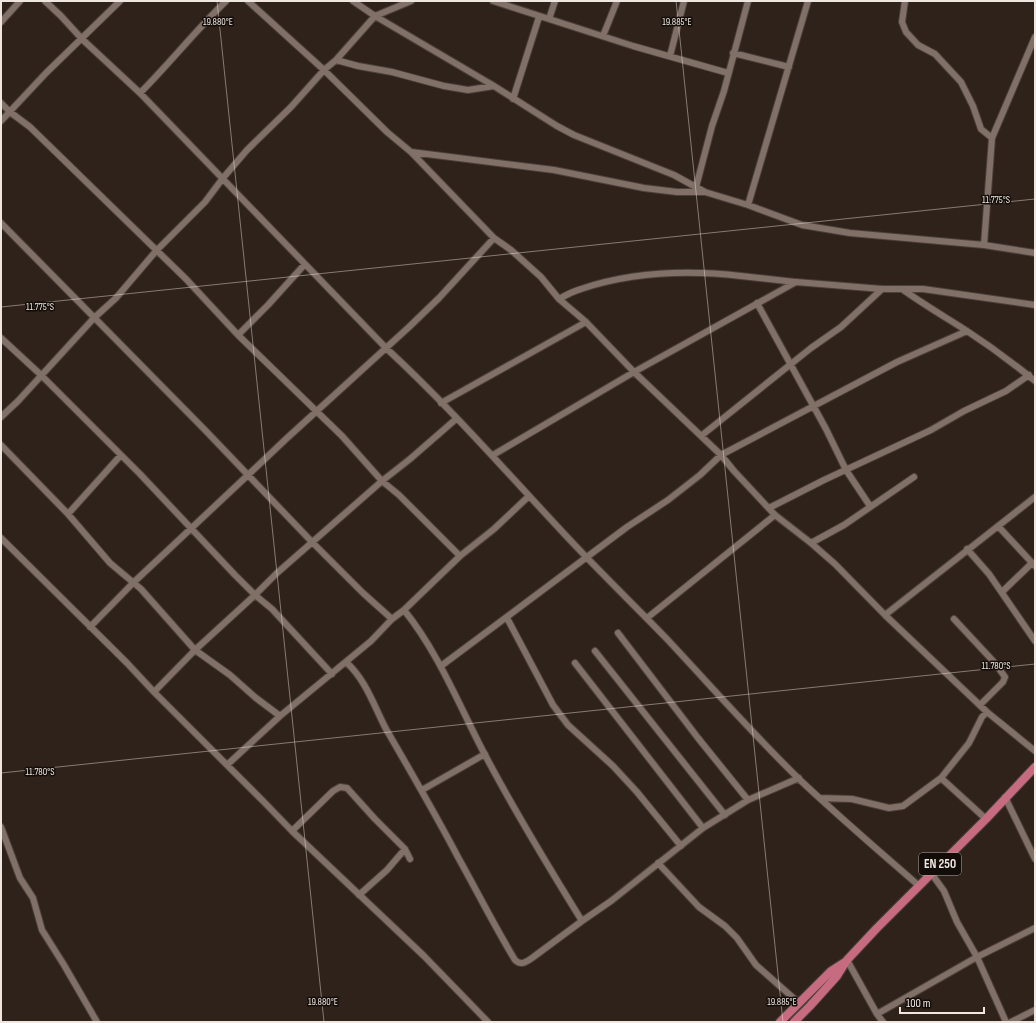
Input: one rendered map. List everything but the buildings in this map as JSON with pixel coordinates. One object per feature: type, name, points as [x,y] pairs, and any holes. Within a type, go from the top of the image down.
[{"type":"main road","name":"EN 250","points":[[794,1022],[837,976],[846,961],[918,885],[986,819],[1005,797],[1035,767]]},
{"type":"main road","name":"EN 250","points":[[780,1022],[831,971],[846,961]]},
{"type":"street","points":[[1,22],[20,1]]},
{"type":"street","points":[[45,1],[223,178],[386,348],[422,381],[456,419],[493,455],[587,558],[647,618],[799,778],[918,885]]},
{"type":"street","points":[[1,121],[46,73],[120,1]]},
{"type":"street","points":[[140,94],[226,1]]},
{"type":"street","points":[[248,1],[324,70],[387,132],[411,152],[494,238],[511,250],[541,277],[559,299],[586,322],[634,372],[721,455],[775,515],[835,564],[885,615],[986,712],[1035,751]]},
{"type":"street","points":[[353,1],[375,16],[494,86],[557,126],[574,135],[674,175],[705,192],[748,205],[802,225],[850,233],[984,245],[1035,253]]},
{"type":"street","points":[[1,417],[18,401],[94,318],[116,298],[156,251],[205,202],[247,150],[291,107],[324,70],[336,60],[375,16],[410,1]]},
{"type":"street","points":[[550,19],[555,1]]},
{"type":"street","points":[[603,36],[617,1]]},
{"type":"street","points":[[670,56],[684,1]]},
{"type":"street","points":[[696,187],[748,1]]},
{"type":"street","points":[[748,205],[808,1]]},
{"type":"street","points":[[905,1],[902,22],[906,32],[918,45],[935,54],[961,82],[973,106],[981,129],[992,138]]},
{"type":"street","points":[[496,2],[633,46],[728,73]]},
{"type":"street","points":[[513,99],[539,17]]},
{"type":"street","points":[[984,245],[992,138],[1035,37]]},
{"type":"street","points":[[733,53],[789,67]]},
{"type":"street","points":[[336,60],[358,66],[392,72],[444,86],[468,90],[494,86]]},
{"type":"street","points":[[1,103],[30,127],[186,279],[238,335],[347,442],[382,481],[399,495],[460,556]]},
{"type":"street","points":[[411,152],[554,170],[644,188],[677,192],[705,192]]},
{"type":"street","points":[[1,223],[312,542],[367,597],[392,619]]},
{"type":"street","points":[[90,626],[134,582],[248,476],[315,411],[386,348],[439,298],[494,238]]},
{"type":"street","points":[[238,335],[305,264]]},
{"type":"street","points":[[559,299],[580,289],[602,283],[670,273],[740,276],[882,289],[930,290],[1035,305]]},
{"type":"street","points":[[493,455],[634,372],[796,282]]},
{"type":"street","points":[[701,436],[811,348],[841,328],[882,289]]},
{"type":"street","points":[[902,289],[927,307],[967,331],[1035,381]]},
{"type":"street","points":[[757,303],[792,364],[846,470],[870,506]]},
{"type":"street","points":[[441,403],[586,322]]},
{"type":"street","points":[[441,666],[628,527],[668,500],[721,455],[897,362],[967,331]]},
{"type":"street","points":[[1,338],[41,375],[140,474],[255,595],[272,608],[332,674]]},
{"type":"street","points":[[769,508],[921,435],[964,411],[1006,391],[1028,375]]},
{"type":"street","points":[[154,692],[195,650],[277,573],[382,481],[456,419]]},
{"type":"street","points":[[1,445],[68,514],[110,562],[141,589],[195,650],[230,675],[256,698],[280,716]]},
{"type":"street","points":[[68,514],[121,455]]},
{"type":"street","points":[[811,543],[844,525],[914,477]]},
{"type":"street","points":[[228,765],[280,716],[371,641],[392,619],[404,610],[460,556],[494,529],[529,496]]},
{"type":"street","points":[[885,615],[1035,497]]},
{"type":"street","points":[[647,618],[775,515]]},
{"type":"street","points":[[998,526],[1034,564],[1002,592]]},
{"type":"street","points":[[1,538],[127,663],[292,831],[424,956],[488,1022]]},
{"type":"street","points":[[967,549],[990,574],[1010,605],[1034,637]]},
{"type":"street","points":[[404,610],[414,622],[441,666],[485,754],[532,838],[582,921]]},
{"type":"street","points":[[507,618],[553,705],[564,720],[613,766],[637,792],[681,846]]},
{"type":"street","points":[[954,619],[1006,677],[980,706]]},
{"type":"street","points":[[618,633],[698,738],[748,800]]},
{"type":"street","points":[[595,651],[725,815]]},
{"type":"street","points":[[346,662],[355,670],[368,690],[385,727],[422,790],[490,917],[518,963],[521,964],[526,962],[611,901],[703,828],[748,800],[799,778]]},
{"type":"street","points":[[575,663],[703,828]]},
{"type":"street","points":[[820,798],[852,799],[889,808],[903,806],[941,778],[969,743],[986,712]]},
{"type":"street","points":[[422,790],[485,754]]},
{"type":"street","points":[[941,778],[986,819]]},
{"type":"street","points":[[292,831],[333,791],[340,787],[347,788],[405,849],[410,860]]},
{"type":"street","points":[[1005,797],[1035,859]]},
{"type":"street","points":[[1,827],[20,878],[33,898],[42,930],[97,1022]]},
{"type":"street","points":[[359,895],[387,870],[405,849]]},
{"type":"street","points":[[658,863],[699,907],[725,926],[737,938],[756,965],[799,1003]]},
{"type":"street","points":[[931,873],[944,891],[958,922],[977,957],[1006,1022]]},
{"type":"street","points":[[877,1014],[977,957],[1035,928]]},
{"type":"street","points":[[846,961],[883,1022]]},
{"type":"street","points":[[1011,1022],[1035,1010]]}]
